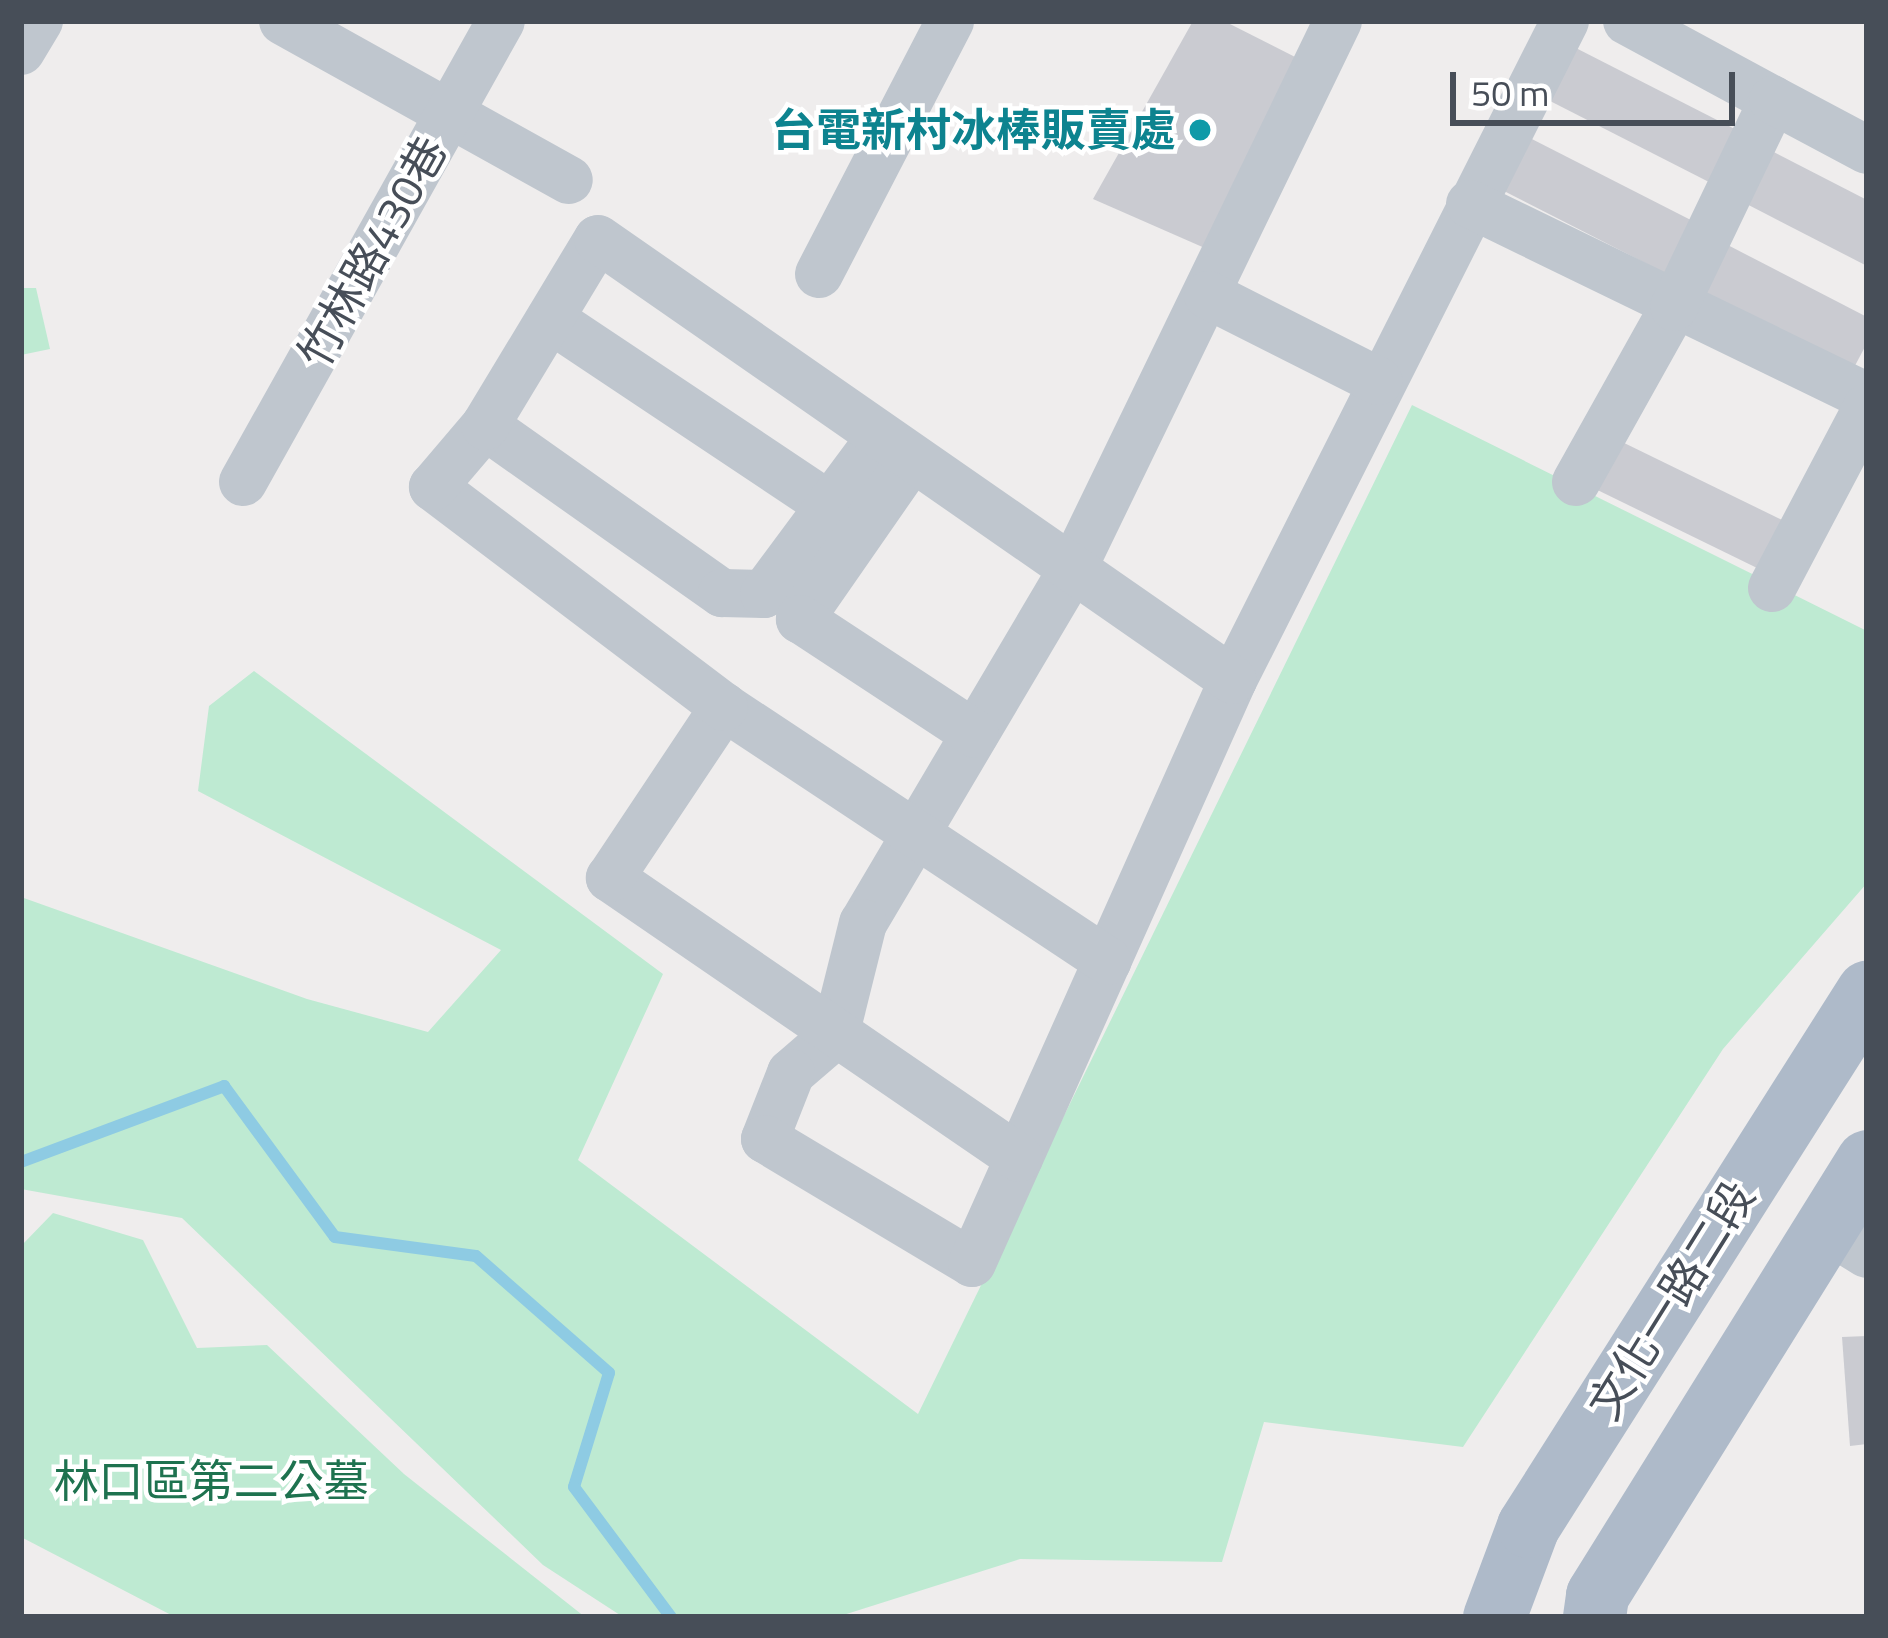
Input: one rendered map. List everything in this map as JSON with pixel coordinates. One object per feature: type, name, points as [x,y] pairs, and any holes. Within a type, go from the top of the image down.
[{"type":"main road","name":"文化一路二段","points":[[1494,1617],[1528,1526],[1867,992]]},
{"type":"main road","name":"文化一路二段","points":[[1594,1617],[1597,1595],[1846,1241],[1867,1161]]},
{"type":"street","points":[[21,51],[38,21]]},
{"type":"street","points":[[284,21],[569,180]]},
{"type":"street","name":"竹林路430巷","points":[[243,482],[500,21]]},
{"type":"street","points":[[819,274],[950,21]]},
{"type":"street","points":[[1339,21],[1072,571],[862,922],[835,1035],[791,1073],[765,1139],[972,1263],[1233,680],[1378,381],[1565,21]]},
{"type":"street","points":[[1627,21],[1867,150]]},
{"type":"street","points":[[1576,482],[1674,308],[1773,100]]},
{"type":"street","points":[[1470,204],[1674,308],[1867,397]]},
{"type":"street","points":[[1108,961],[724,707],[434,487],[485,426],[598,239],[895,450],[1233,680]]},
{"type":"street","points":[[1208,295],[1378,381]]},
{"type":"street","points":[[543,331],[819,518]]},
{"type":"street","points":[[1772,588],[1867,408]]},
{"type":"street","points":[[485,426],[722,593],[764,594],[819,518],[895,450]]},
{"type":"street","points":[[895,450],[800,619],[975,734]]},
{"type":"street","points":[[724,707],[610,878],[1019,1158]]},
{"type":"green space","points":[[21,288],[36,288],[50,349],[21,355]]},
{"type":"green space","points":[[1412,405],[1867,631],[1867,883],[1723,1049],[1463,1447],[1264,1422],[1222,1562],[1020,1559],[837,1617],[623,1617],[543,1565],[182,1218],[21,1189],[21,897],[307,999],[428,1032],[501,950],[198,791],[209,706],[254,671],[663,974],[578,1160],[918,1414]]},
{"type":"green space","name":"林口區第二公墓","points":[[53,1213],[143,1240],[197,1348],[267,1345],[404,1474],[585,1617],[175,1617],[21,1537],[21,1246]]},
{"type":"building","name":"台電新村冰棒販賣處","points":[[1193,21],[1224,21],[1303,61],[1207,249],[1093,199]]},
{"type":"building","points":[[1570,45],[1736,129],[1709,182],[1543,98]]},
{"type":"building","points":[[1522,134],[1691,220],[1665,273],[1495,187]]},
{"type":"building","points":[[1764,147],[1867,200],[1867,266],[1737,199]]},
{"type":"building","points":[[1718,240],[1867,317],[1867,343],[1850,375],[1691,292]]},
{"type":"building","points":[[1616,439],[1786,522],[1762,570],[1592,488]]},
{"type":"building","points":[[1867,1336],[1867,1444],[1850,1446],[1842,1337]]},
{"type":"waterway","points":[[21,1162],[224,1086],[335,1237],[476,1256],[609,1373],[574,1487],[671,1617]]},
{"type":"place","name":"台電新村冰棒販賣處","points":[[1200,130]]}]
